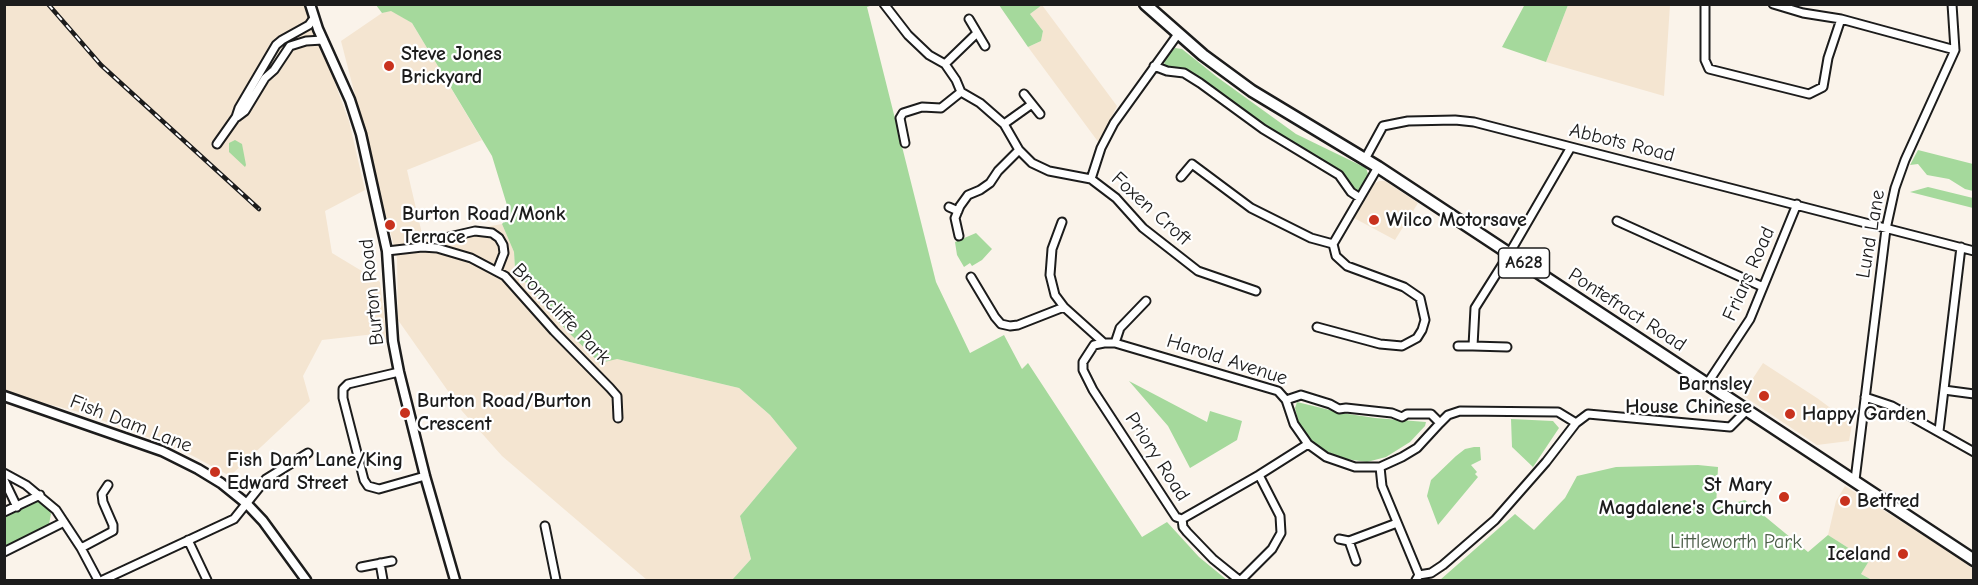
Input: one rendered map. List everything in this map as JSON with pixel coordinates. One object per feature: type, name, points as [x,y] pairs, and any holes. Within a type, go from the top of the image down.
[{"type":"highway","name":"Pontefract Road","points":[[1145,4],[1178,34],[1252,91],[1365,159],[1974,560]]},
{"type":"street","name":"Burton Road","points":[[310,4],[323,40],[350,100],[361,134],[387,251],[392,331],[399,372],[425,476],[455,580]]},
{"type":"street","points":[[885,4],[908,35],[929,55],[945,64],[956,80],[961,93],[980,103],[1004,124],[1019,150],[1032,163],[1049,171],[1091,179],[1101,148],[1114,123],[1178,34]]},
{"type":"street","points":[[1705,4],[1705,60],[1709,69],[1809,94],[1823,87],[1828,58],[1842,19]]},
{"type":"street","points":[[1773,4],[1804,9],[1955,50]]},
{"type":"street","name":"Lund Lane","points":[[1855,480],[1886,229],[1895,188],[1905,160],[1955,50],[1952,4]]},
{"type":"street","points":[[217,144],[236,117],[276,45],[309,25],[314,18]]},
{"type":"street","points":[[969,19],[985,46]]},
{"type":"street","points":[[945,64],[977,33]]},
{"type":"street","points":[[236,117],[245,111],[265,78],[274,70],[290,46],[306,41],[323,40]]},
{"type":"street","points":[[1154,66],[1184,74],[1200,82],[1263,129],[1339,175],[1351,192],[1360,198]]},
{"type":"street","points":[[905,143],[900,117],[903,113],[922,107],[941,108],[961,93]]},
{"type":"street","points":[[1024,94],[1040,114]]},
{"type":"street","points":[[1004,124],[1032,104]]},
{"type":"street","name":"Abbots Road","points":[[1365,159],[1383,126],[1436,119],[1474,122],[1974,251]]},
{"type":"street","points":[[1473,346],[1475,308],[1571,147]]},
{"type":"street","points":[[959,236],[955,218],[968,195],[990,183],[998,171],[1019,150]]},
{"type":"street","points":[[1181,177],[1192,164],[1251,208],[1311,238],[1333,244]]},
{"type":"street","points":[[1317,327],[1380,344],[1402,346],[1417,338],[1422,330],[1425,320],[1420,298],[1404,287],[1347,266],[1336,256],[1333,244],[1378,168]]},
{"type":"street","name":"Foxen Croft","points":[[1091,179],[1116,198],[1143,228],[1198,271],[1256,291]]},
{"type":"street","name":"Friars Road","points":[[1707,384],[1750,319],[1797,204]]},
{"type":"street","points":[[950,207],[958,211]]},
{"type":"street","points":[[1062,222],[1052,249],[1050,275],[1055,295],[1064,307],[1104,343]]},
{"type":"street","points":[[1617,222],[1763,287]]},
{"type":"street","points":[[436,240],[475,231],[492,233],[503,245],[504,253],[497,271]]},
{"type":"street","points":[[1939,431],[1961,247]]},
{"type":"street","name":"Bromcliffe Park","points":[[387,251],[437,248],[471,258],[497,271],[513,283],[554,331],[617,396],[618,418]]},
{"type":"street","points":[[971,277],[994,317],[1001,324],[1018,325],[1064,307]]},
{"type":"street","points":[[1115,343],[1120,328],[1146,301]]},
{"type":"street","name":"Harold Avenue","points":[[1104,343],[1115,343],[1278,391],[1286,400],[1300,395],[1339,409],[1392,413],[1402,417],[1407,414],[1431,414],[1440,423]]},
{"type":"street","name":"Priory Road","points":[[1104,343],[1094,345],[1083,362],[1083,370],[1093,390],[1176,517],[1182,519],[1183,527],[1213,559],[1240,580]]},
{"type":"street","points":[[1458,346],[1507,347]]},
{"type":"street","points":[[399,372],[348,384],[343,388],[343,398],[364,480],[368,486],[379,489],[425,476]]},
{"type":"street","points":[[1944,390],[1974,394]]},
{"type":"street","name":"Fish Dam Lane","points":[[4,396],[162,451],[221,483],[247,504],[263,521],[306,580]]},
{"type":"street","points":[[1865,397],[1892,406],[1974,452]]},
{"type":"street","points":[[1286,400],[1294,424],[1308,444],[1339,463],[1365,468],[1380,467],[1417,448],[1448,415],[1460,411],[1558,412],[1576,423]]},
{"type":"street","points":[[1380,467],[1382,486],[1418,578],[1443,565],[1495,520],[1546,462],[1576,423],[1588,414],[1730,427],[1747,410]]},
{"type":"street","points":[[1182,519],[1259,476],[1308,444]]},
{"type":"street","points":[[4,473],[40,495],[64,522],[101,580],[234,519],[266,478],[308,453]]},
{"type":"street","points":[[1240,580],[1272,549],[1281,533],[1280,516],[1259,476]]},
{"type":"street","points":[[4,480],[16,507]]},
{"type":"street","points":[[81,548],[112,531],[113,525],[102,494],[108,485]]},
{"type":"street","points":[[4,512],[40,495]]},
{"type":"street","points":[[4,552],[64,522]]},
{"type":"street","points":[[1339,539],[1349,541],[1397,523]]},
{"type":"street","points":[[545,526],[556,580]]},
{"type":"street","points":[[188,540],[207,580]]},
{"type":"street","points":[[1349,541],[1356,561]]},
{"type":"street","points":[[361,567],[392,561]]},
{"type":"street","points":[[380,563],[383,580]]},
{"type":"shaded area","points":[[4,5],[306,5],[349,121],[365,190],[325,211],[332,253],[380,282],[387,340],[375,334],[322,340],[303,376],[310,401],[230,476],[161,442],[79,412],[5,393]]},
{"type":"shaded area","points":[[1042,5],[1117,106],[1099,143],[1028,47],[1041,41],[1043,31],[1030,14]]},
{"type":"shaded area","points":[[1568,5],[1670,5],[1664,96],[1546,62]]},
{"type":"shaded area","points":[[391,10],[412,23],[482,140],[407,170],[423,238],[502,224],[514,252],[515,270],[568,333],[617,359],[739,388],[770,415],[797,448],[740,516],[751,559],[732,580],[647,580],[502,456],[462,411],[398,320],[397,258],[341,41],[382,13]]},
{"type":"shaded area","points":[[1385,181],[1418,203],[1395,240],[1354,218],[1374,184]]},
{"type":"shaded area","points":[[1763,363],[1852,424],[1849,441],[1817,445],[1742,395]]},
{"type":"shaded area","points":[[1845,486],[1953,554],[1973,569],[1973,580],[1872,580],[1861,574],[1869,561],[1828,535],[1836,501]]},
{"type":"green space","points":[[1525,4],[1568,5],[1546,62],[1502,47]]},
{"type":"green space","points":[[376,5],[873,5],[867,7],[936,282],[970,353],[1004,335],[1022,369],[1028,363],[1142,537],[1167,522],[1199,557],[1227,580],[732,580],[751,559],[740,516],[797,448],[770,415],[739,388],[617,359],[600,363],[568,332],[515,269],[514,252],[502,224],[510,215],[492,156],[412,23],[391,11],[382,13]]},
{"type":"green space","points":[[999,5],[1042,5],[1030,14],[1043,31],[1041,41],[1028,47]]},
{"type":"green space","points":[[1175,48],[1182,49],[1296,134],[1366,168],[1368,174],[1359,191],[1352,189],[1338,170],[1260,122],[1205,82],[1182,71],[1166,67],[1165,59]]},
{"type":"green space","points":[[235,140],[242,144],[245,167],[229,152],[229,143]]},
{"type":"green space","points":[[1918,150],[1973,164],[1973,191],[1949,179],[1927,175],[1918,164],[1910,165]]},
{"type":"green space","points":[[1928,187],[1973,198],[1973,208],[1910,192]]},
{"type":"green space","points":[[976,233],[992,249],[982,260],[972,266],[970,263],[964,267],[957,255],[955,242]]},
{"type":"green space","points":[[1129,381],[1207,422],[1210,411],[1242,421],[1237,440],[1190,468],[1168,426]]},
{"type":"green space","points":[[1297,402],[1342,413],[1426,422],[1410,442],[1386,457],[1367,462],[1346,459],[1323,450],[1309,438],[1299,424],[1295,408]]},
{"type":"green space","points":[[1511,419],[1553,421],[1559,428],[1533,467],[1512,447]]},
{"type":"green space","points":[[1480,447],[1481,460],[1471,465],[1478,477],[1438,525],[1427,496],[1431,480],[1465,449]]},
{"type":"green space","name":"Littleworth Park","points":[[1698,465],[1718,467],[1716,508],[1745,500],[1808,552],[1828,535],[1869,561],[1861,574],[1872,580],[1440,580],[1515,514],[1534,530],[1565,498],[1577,476],[1616,467]]},
{"type":"green space","points":[[35,502],[40,502],[49,509],[51,514],[46,529],[5,548],[5,516]]},
{"type":"railway","points":[[48,4],[101,65],[259,209]]},
{"type":"place","name":"Steve Jones Brickyard","points":[[389,66]]},
{"type":"place","name":"Wilco Motorsave","points":[[1374,220]]},
{"type":"place","name":"Burton Road/Monk Terrace","points":[[390,225]]},
{"type":"place","name":"Barnsley House Chinese","points":[[1764,396]]},
{"type":"place","name":"Burton Road/Burton Crescent","points":[[405,413]]},
{"type":"place","name":"Happy Garden","points":[[1790,414]]},
{"type":"place","name":"Fish Dam Lane/King Edward Street","points":[[215,472]]},
{"type":"place","name":"St Mary Magdalene's Church","points":[[1784,497]]},
{"type":"place","name":"Betfred","points":[[1845,501]]},
{"type":"place","name":"Iceland","points":[[1903,554]]}]
